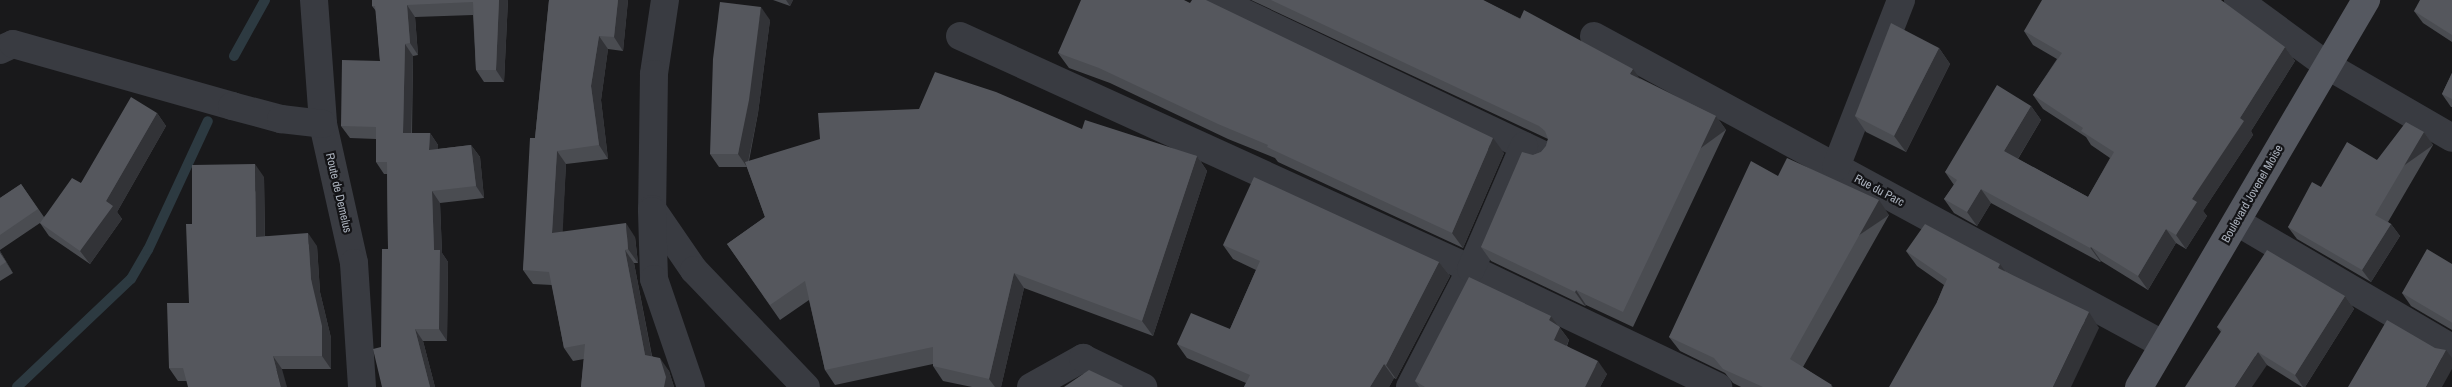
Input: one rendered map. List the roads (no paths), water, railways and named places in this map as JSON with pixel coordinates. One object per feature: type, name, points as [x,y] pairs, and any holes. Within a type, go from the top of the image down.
[{"type":"main road","name":"Boulevard Jovenel Moïse","points":[[2139,387],[2366,0]]},
{"type":"street","name":"Route de Demelus","points":[[314,0],[323,124],[354,263],[362,387]]},
{"type":"street","points":[[665,0],[654,74],[652,209],[654,279],[691,387]]},
{"type":"street","points":[[1217,0],[1533,150],[1410,387]]},
{"type":"street","points":[[1836,167],[1901,0]]},
{"type":"street","points":[[2238,0],[2328,66],[2452,138]]},
{"type":"street","points":[[960,36],[1471,269],[1718,387]]},
{"type":"street","name":"Rue du Parc","points":[[1594,36],[2164,345]]},
{"type":"street","points":[[0,50],[13,44],[281,119],[323,124]]},
{"type":"street","points":[[652,209],[694,270],[806,387]]},
{"type":"street","points":[[2237,222],[2452,348]]},
{"type":"street","points":[[1031,387],[1083,358],[1143,387]]},
{"type":"waterway","points":[[234,56],[265,0]]},
{"type":"waterway","points":[[17,387],[131,279],[148,250],[208,121]]}]
